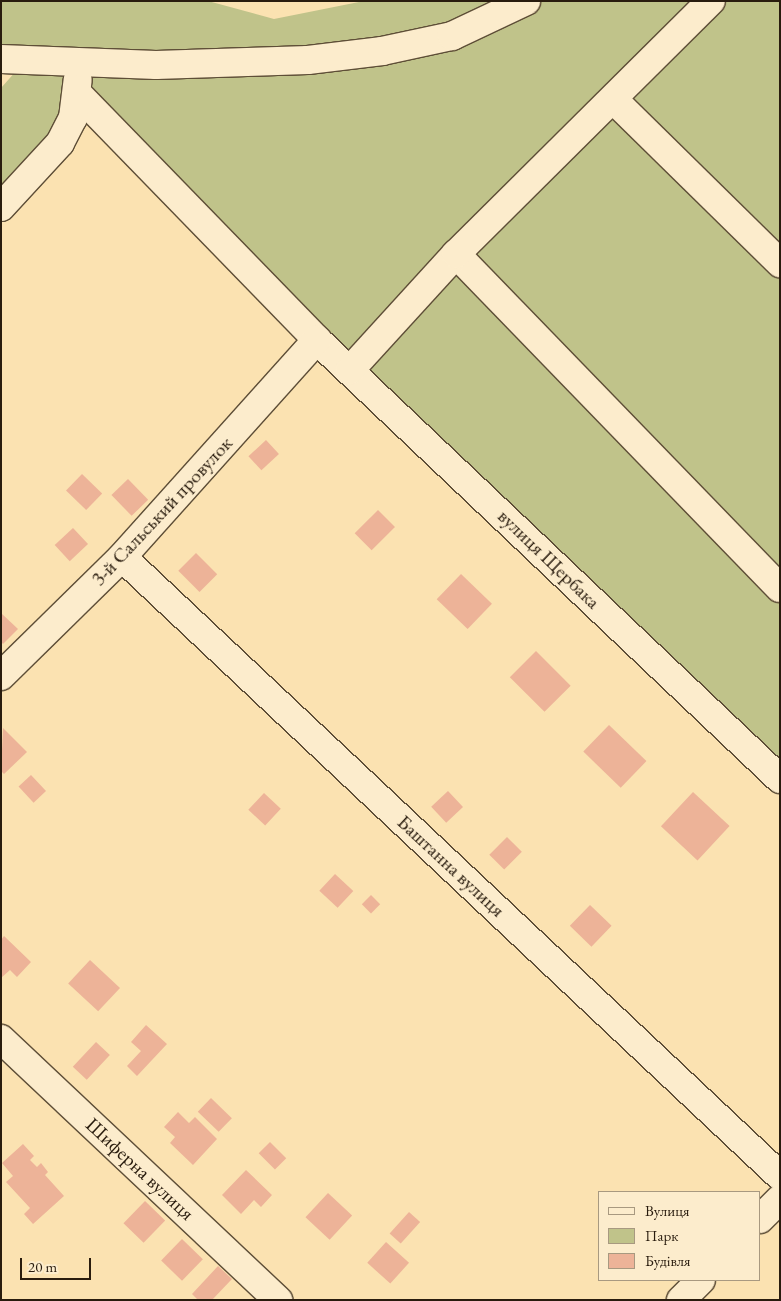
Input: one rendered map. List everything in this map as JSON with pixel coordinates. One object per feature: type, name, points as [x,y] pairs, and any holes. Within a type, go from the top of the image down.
[{"type":"street","points":[[1,59],[156,65],[308,60],[382,51],[452,36],[526,1]]},
{"type":"street","points":[[350,370],[456,254],[614,100],[711,1]]},
{"type":"street","points":[[1,207],[60,144],[73,118],[78,95],[77,62]]},
{"type":"street","name":"вулиця Щербака","points":[[78,95],[317,340],[780,779]]},
{"type":"street","points":[[614,100],[780,263]]},
{"type":"street","points":[[456,254],[780,588]]},
{"type":"street","name":"3-й Сальський провулок","points":[[1,676],[122,557],[317,340]]},
{"type":"street","name":"Баштанна вулиця","points":[[122,557],[780,1176]]},
{"type":"street","name":"Шиферна вулиця","points":[[1,1039],[278,1300]]},
{"type":"street","points":[[761,1218],[780,1199]]},
{"type":"street","points":[[681,1300],[699,1281]]},
{"type":"green space","points":[[1,1],[208,1],[274,19],[364,1],[780,1],[780,779],[79,96],[1,207],[1,88],[25,61],[1,59]]},
{"type":"building","points":[[266,440],[279,454],[261,470],[248,456]]},
{"type":"building","points":[[82,474],[102,493],[86,510],[66,491]]},
{"type":"building","points":[[128,479],[148,500],[132,516],[111,495]]},
{"type":"building","points":[[378,510],[395,527],[372,550],[355,533]]},
{"type":"building","points":[[73,528],[88,544],[70,561],[55,545]]},
{"type":"building","points":[[196,553],[217,574],[200,592],[178,571]]},
{"type":"building","points":[[461,574],[492,604],[468,629],[437,599]]},
{"type":"building","points":[[1,613],[18,629],[3,644],[1,642]]},
{"type":"building","points":[[536,651],[571,686],[544,712],[510,677]]},
{"type":"building","points":[[609,725],[646,761],[621,788],[583,752]]},
{"type":"building","points":[[3,728],[27,752],[4,774],[1,771]]},
{"type":"building","points":[[31,775],[46,791],[34,803],[19,787]]},
{"type":"building","points":[[448,791],[463,807],[446,823],[431,807]]},
{"type":"building","points":[[693,792],[730,826],[698,860],[661,826]]},
{"type":"building","points":[[264,793],[281,809],[265,826],[248,810]]},
{"type":"building","points":[[507,837],[522,852],[504,870],[489,855]]},
{"type":"building","points":[[335,874],[353,891],[338,908],[319,891]]},
{"type":"building","points":[[371,895],[380,904],[371,913],[362,904]]},
{"type":"building","points":[[590,905],[612,926],[591,947],[570,926]]},
{"type":"building","points":[[4,936],[31,962],[17,977],[10,970],[1,978],[1,940]]},
{"type":"building","points":[[90,960],[120,988],[98,1011],[68,983]]},
{"type":"building","points":[[146,1025],[167,1044],[137,1076],[127,1066],[141,1051],[131,1042]]},
{"type":"building","points":[[96,1042],[110,1055],[87,1080],[73,1067]]},
{"type":"building","points":[[211,1098],[232,1118],[219,1132],[198,1112]]},
{"type":"building","points":[[178,1112],[189,1123],[195,1117],[217,1139],[193,1165],[170,1143],[175,1137],[164,1127]]},
{"type":"building","points":[[270,1142],[286,1158],[275,1170],[259,1153]]},
{"type":"building","points":[[23,1144],[34,1156],[30,1160],[37,1167],[41,1163],[48,1172],[45,1175],[64,1196],[33,1224],[24,1214],[30,1208],[6,1182],[13,1176],[2,1163]]},
{"type":"building","points":[[246,1170],[272,1195],[261,1207],[254,1200],[241,1214],[222,1195]]},
{"type":"building","points":[[328,1193],[352,1216],[330,1240],[305,1217]]},
{"type":"building","points":[[145,1201],[165,1220],[144,1243],[123,1223]]},
{"type":"building","points":[[409,1212],[420,1222],[401,1244],[390,1234]]},
{"type":"building","points":[[182,1239],[203,1259],[182,1281],[161,1261]]},
{"type":"building","points":[[386,1242],[409,1263],[390,1284],[367,1263]]},
{"type":"building","points":[[218,1266],[232,1279],[212,1300],[198,1300],[192,1294]]}]
